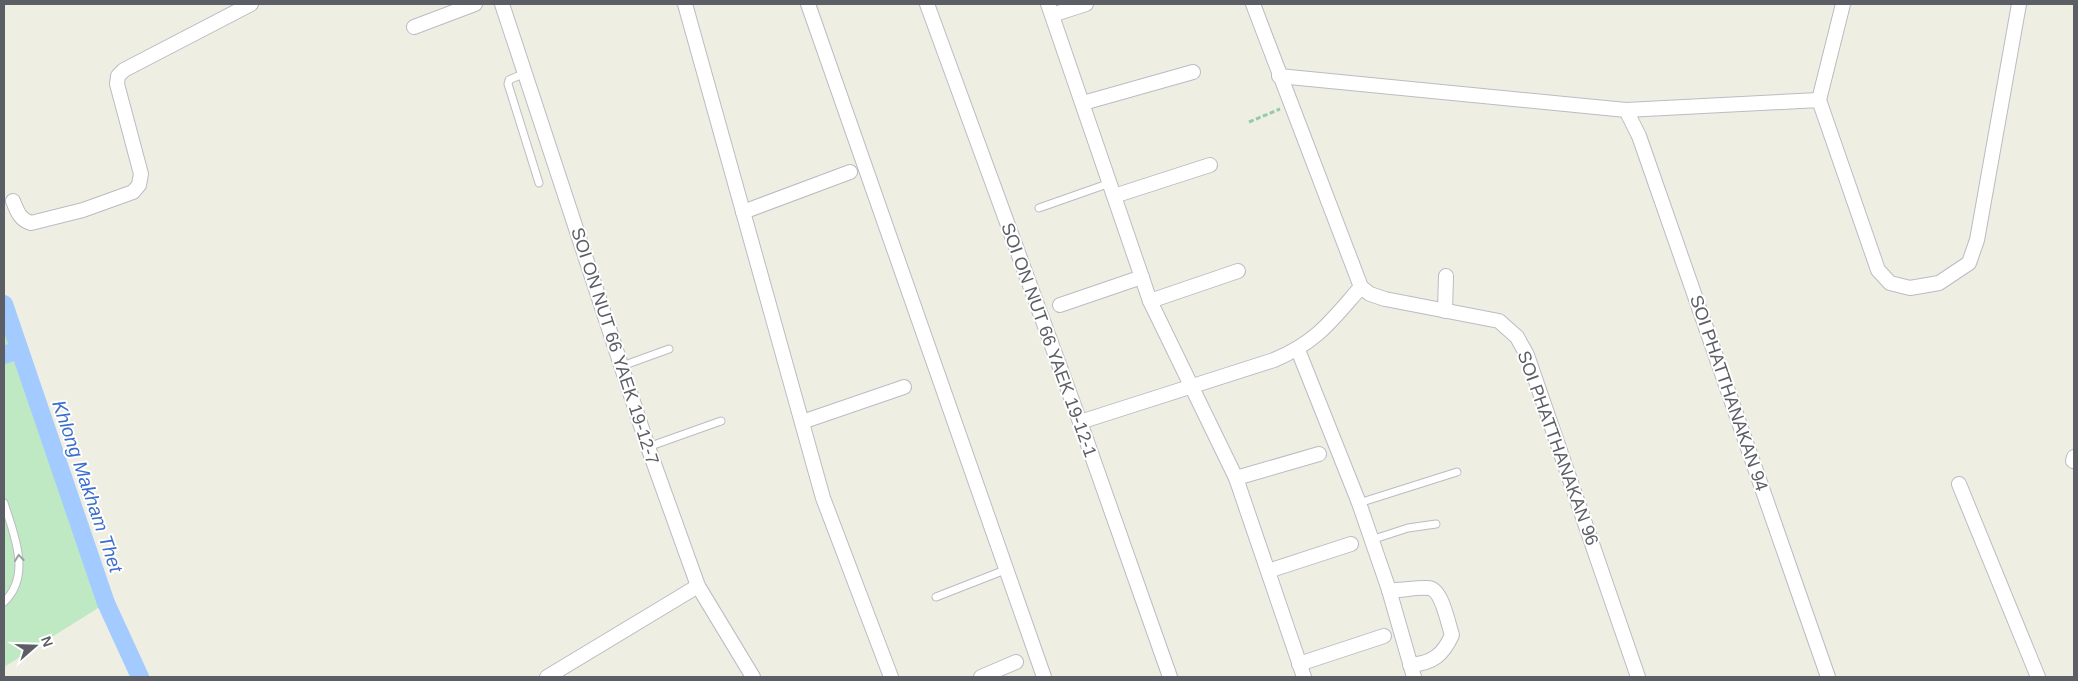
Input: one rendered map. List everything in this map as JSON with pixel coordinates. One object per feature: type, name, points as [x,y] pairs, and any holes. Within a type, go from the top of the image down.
[{"type":"street","points":[[12,201],[24,222],[31,224],[83,210],[133,192],[139,185],[141,174],[121,99],[118,76],[124,70],[251,4]]},
{"type":"street","points":[[414,26],[475,4]]},
{"type":"street","name":"SOI ON NUT 66 YAEK 19-12-7","points":[[502,4],[648,447],[698,586],[753,677]]},
{"type":"street","points":[[685,4],[823,498],[891,677]]},
{"type":"street","points":[[808,4],[1044,677]]},
{"type":"street","name":"SOI ON NUT 66 YAEK 19-12-1","points":[[927,4],[1080,422],[1170,677]]},
{"type":"street","points":[[1086,4],[1050,9],[1150,301],[1193,386],[1236,478],[1301,670],[1384,636]]},
{"type":"street","points":[[1080,422],[1298,350],[1318,335],[1361,287],[1253,4]]},
{"type":"street","points":[[1844,4],[1820,100],[1878,270],[1890,283],[1910,288],[1939,283],[1969,264],[1977,240],[2019,4]]},
{"type":"street","points":[[1083,103],[1193,72]]},
{"type":"street","points":[[1279,76],[1626,110],[1820,100]]},
{"type":"street","name":"SOI PHATTHANAKAN 94","points":[[1626,110],[1639,136],[1828,677]]},
{"type":"street","points":[[1112,189],[1210,165]]},
{"type":"street","points":[[743,212],[850,172]]},
{"type":"street","points":[[1150,301],[1238,271]]},
{"type":"street","points":[[1445,311],[1446,276]]},
{"type":"street","points":[[1060,305],[1142,277]]},
{"type":"street","name":"SOI PHATTHANAKAN 96","points":[[1361,287],[1370,294],[1385,299],[1499,321],[1517,337],[1527,355],[1638,677]]},
{"type":"street","points":[[1298,350],[1359,503],[1370,540],[1389,590],[1412,671],[1437,658],[1443,652],[1452,635],[1437,592],[1430,588],[1389,590]]},
{"type":"street","points":[[802,422],[904,388]]},
{"type":"street","points":[[1236,478],[1319,454]]},
{"type":"street","points":[[1958,484],[2038,677]]},
{"type":"street","points":[[1268,571],[1350,544]]},
{"type":"street","points":[[547,677],[698,586]]},
{"type":"street","points":[[981,677],[1016,662]]},
{"type":"lane","points":[[526,73],[509,80],[508,84],[540,184]]},
{"type":"lane","points":[[1039,208],[1112,189]]},
{"type":"lane","points":[[622,366],[669,349]]},
{"type":"lane","points":[[648,447],[722,421]]},
{"type":"lane","points":[[1359,503],[1457,472]]},
{"type":"lane","points":[[4,503],[17,547],[20,568],[12,594],[4,602]]},
{"type":"lane","points":[[1370,540],[1408,528],[1436,524]]},
{"type":"lane","points":[[936,597],[1006,570]]},
{"type":"path","points":[[1249,122],[1290,105]]},
{"type":"green space","points":[[4,304],[106,603],[4,667]]},
{"type":"waterway","name":"Khlong Makham Thet","points":[[4,304],[106,603],[140,677]]},
{"type":"waterway","points":[[4,355],[19,350]]}]
